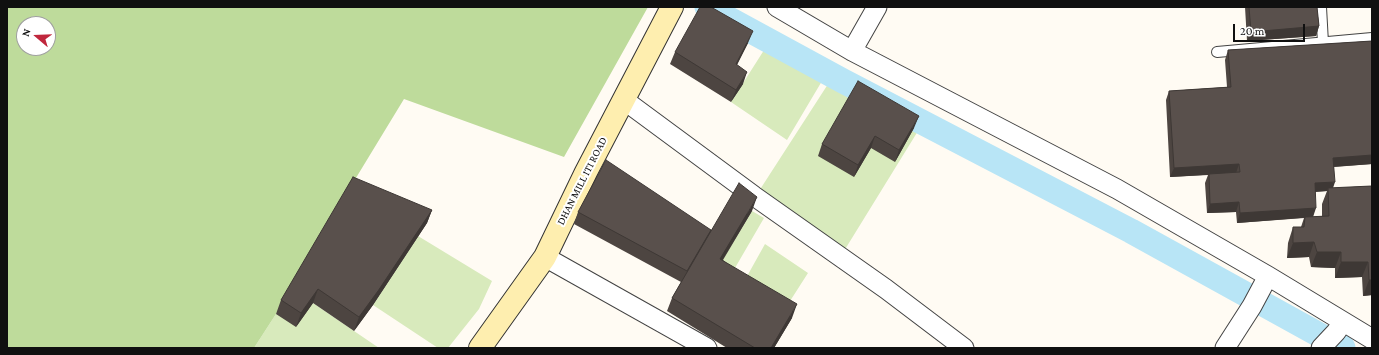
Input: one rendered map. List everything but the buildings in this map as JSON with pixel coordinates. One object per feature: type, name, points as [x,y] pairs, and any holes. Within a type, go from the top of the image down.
[{"type":"street","name":"DHAN MILL ITI ROAD","points":[[480,348],[545,257],[586,172],[672,7]]},
{"type":"street","points":[[777,7],[852,51],[1117,189],[1340,327],[1372,339]]},
{"type":"street","points":[[852,51],[877,7]]},
{"type":"street","points":[[624,100],[754,196],[886,289],[964,348]]},
{"type":"street","points":[[545,257],[707,348]]},
{"type":"street","points":[[1225,348],[1252,306],[1265,281]]},
{"type":"street","points":[[1322,348],[1340,327]]},
{"type":"lane","points":[[1321,7],[1323,42]]},
{"type":"lane","points":[[1217,52],[1372,38]]},
{"type":"green space","points":[[7,7],[648,7],[564,157],[404,99],[276,314],[254,348],[7,348]]},
{"type":"green space","points":[[766,47],[822,81],[787,140],[731,102]]},
{"type":"green space","points":[[830,81],[918,131],[844,251],[759,191]]},
{"type":"green space","points":[[752,211],[764,218],[728,280],[715,272]]},
{"type":"green space","points":[[418,236],[492,281],[479,309],[448,348],[438,348],[373,305]]},
{"type":"green space","points":[[765,244],[808,273],[783,312],[741,287]]},
{"type":"green space","points":[[313,303],[379,348],[254,348],[276,314]]},
{"type":"waterway","points":[[707,7],[843,81],[1131,231],[1343,348]]}]
